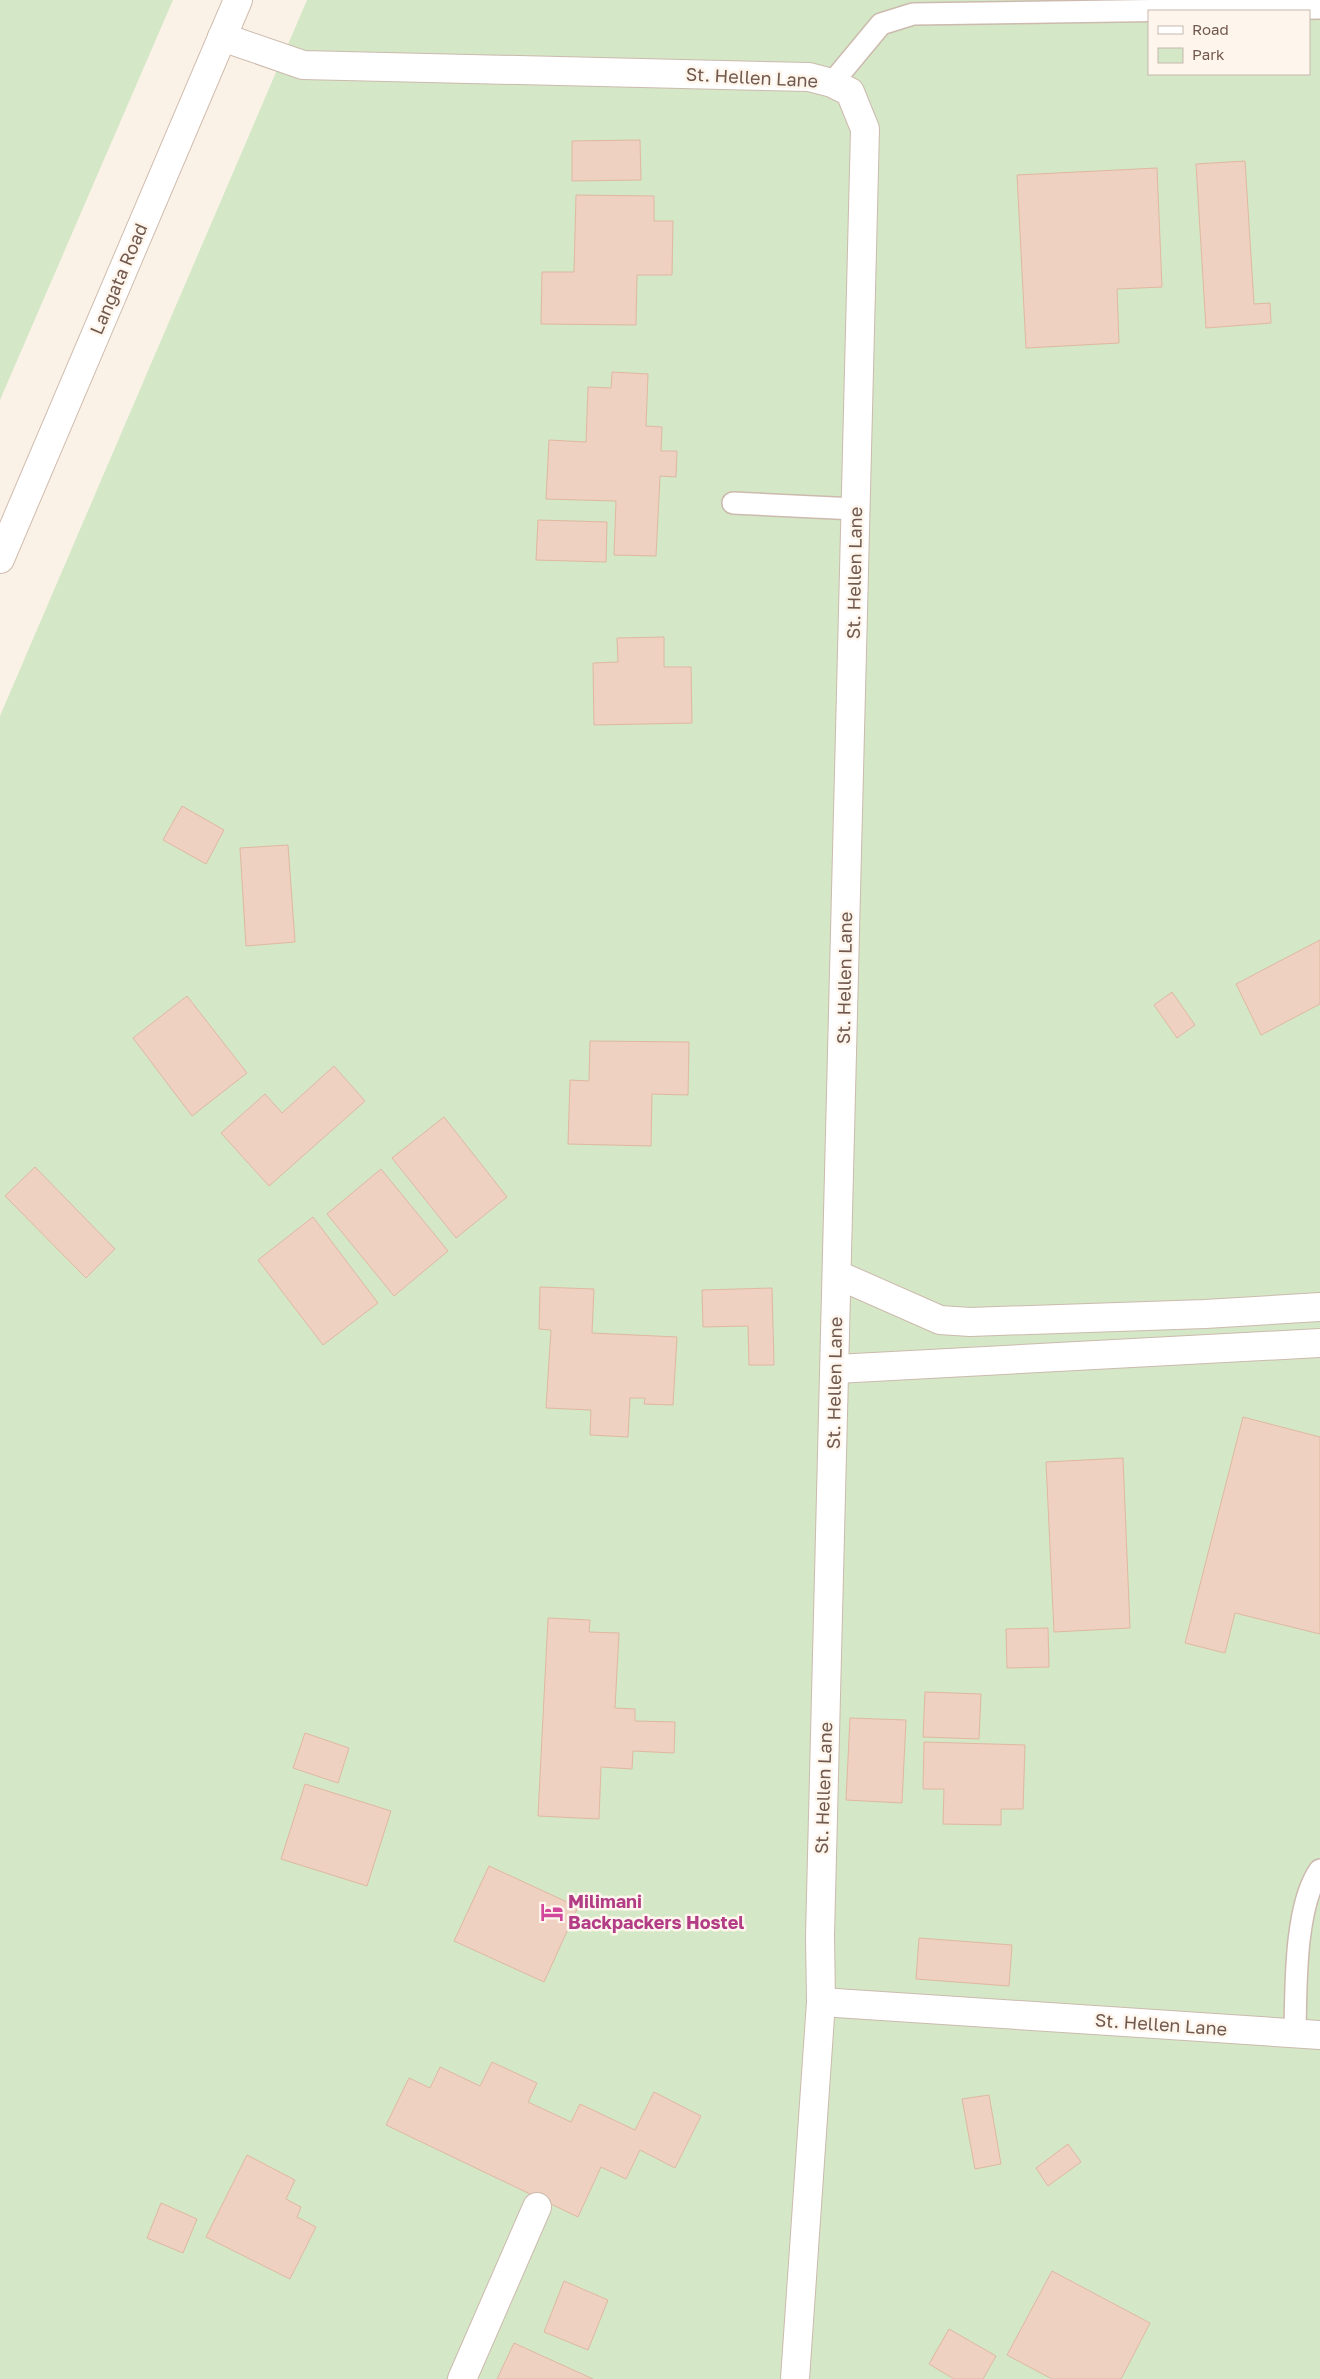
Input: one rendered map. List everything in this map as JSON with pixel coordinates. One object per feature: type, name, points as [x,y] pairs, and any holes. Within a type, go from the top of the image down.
[{"type":"street","name":"Langata Road","points":[[0,559],[238,0]]},
{"type":"street","name":"St. Hellen Lane","points":[[222,37],[303,65],[809,77],[832,83],[850,92],[865,129],[836,1369],[820,1936],[821,2002],[1307,2035]]},
{"type":"street","points":[[838,1275],[940,1320],[970,1322],[1205,1314],[1320,1307]]},
{"type":"street","points":[[836,1369],[1320,1343]]},
{"type":"street","points":[[799,2377],[821,2002]]},
{"type":"street","points":[[462,2379],[537,2207]]},
{"type":"lane","points":[[1184,10],[1320,8]]},
{"type":"lane","points":[[832,83],[881,24],[913,14],[1148,11]]},
{"type":"lane","points":[[732,503],[856,509]]},
{"type":"lane","points":[[1307,2035],[1296,1971],[1304,1912],[1316,1876],[1320,1870]]},
{"type":"green space","points":[[0,0],[173,0],[0,400]]},
{"type":"green space","points":[[307,0],[1320,0],[1320,2379],[0,2379],[0,716]]},
{"type":"building","points":[[640,140],[641,180],[572,181],[572,141]]},
{"type":"building","points":[[1245,161],[1254,304],[1270,303],[1271,323],[1206,328],[1196,164]]},
{"type":"building","points":[[1157,168],[1162,287],[1117,289],[1119,343],[1026,348],[1017,175]]},
{"type":"building","points":[[576,195],[654,196],[654,221],[673,221],[672,275],[637,275],[636,325],[541,324],[542,272],[574,272]]},
{"type":"building","points":[[612,372],[648,374],[646,426],[662,427],[661,451],[677,451],[676,477],[660,476],[656,556],[614,555],[616,501],[546,499],[549,440],[586,442],[588,387],[611,388]]},
{"type":"building","points":[[538,520],[607,522],[606,562],[536,560]]},
{"type":"building","points":[[664,637],[664,667],[691,667],[692,723],[594,725],[593,663],[618,662],[617,638]]},
{"type":"building","points":[[182,806],[224,830],[206,864],[163,840]]},
{"type":"building","points":[[288,845],[295,942],[246,946],[240,848]]},
{"type":"building","points":[[1320,940],[1320,1004],[1261,1035],[1236,984]]},
{"type":"building","points":[[1172,992],[1195,1025],[1177,1038],[1154,1005]]},
{"type":"building","points":[[187,996],[247,1073],[192,1116],[133,1038]]},
{"type":"building","points":[[590,1041],[689,1042],[688,1095],[652,1094],[651,1146],[568,1144],[570,1080],[589,1081]]},
{"type":"building","points":[[334,1066],[365,1101],[269,1186],[221,1133],[265,1094],[282,1113]]},
{"type":"building","points":[[444,1117],[507,1197],[456,1238],[392,1158]]},
{"type":"building","points":[[35,1167],[115,1249],[86,1278],[5,1196]]},
{"type":"building","points":[[381,1169],[448,1251],[394,1296],[327,1214]]},
{"type":"building","points":[[313,1217],[378,1303],[323,1345],[258,1260]]},
{"type":"building","points":[[540,1287],[594,1289],[592,1333],[677,1337],[673,1405],[644,1404],[645,1398],[630,1398],[628,1437],[590,1435],[591,1410],[546,1408],[551,1330],[539,1329]]},
{"type":"building","points":[[772,1288],[774,1365],[749,1365],[748,1326],[703,1327],[702,1290]]},
{"type":"building","points":[[1243,1417],[1320,1437],[1320,1634],[1235,1613],[1225,1653],[1185,1643]]},
{"type":"building","points":[[1123,1458],[1130,1628],[1054,1632],[1046,1462]]},
{"type":"building","points":[[548,1618],[590,1620],[589,1632],[619,1633],[615,1708],[635,1709],[635,1721],[675,1722],[674,1753],[633,1751],[632,1769],[601,1767],[599,1819],[538,1816]]},
{"type":"building","points":[[1048,1628],[1049,1667],[1007,1668],[1006,1629]]},
{"type":"building","points":[[925,1692],[981,1694],[979,1739],[923,1737]]},
{"type":"building","points":[[850,1718],[906,1720],[902,1803],[846,1800]]},
{"type":"building","points":[[305,1733],[349,1748],[338,1783],[293,1768]]},
{"type":"building","points":[[924,1742],[1025,1745],[1023,1809],[1001,1809],[1001,1825],[943,1824],[944,1789],[923,1789]]},
{"type":"building","points":[[305,1784],[391,1811],[367,1886],[281,1859]]},
{"type":"building","points":[[489,1866],[578,1907],[544,1982],[454,1941]]},
{"type":"building","points":[[919,1938],[1012,1945],[1009,1986],[916,1979]]},
{"type":"building","points":[[492,2062],[537,2083],[528,2102],[571,2122],[580,2104],[635,2130],[654,2092],[701,2116],[675,2168],[640,2150],[626,2179],[601,2167],[578,2217],[386,2125],[409,2078],[430,2088],[440,2067],[480,2086]]},
{"type":"building","points":[[989,2095],[1001,2164],[975,2169],[962,2099]]},
{"type":"building","points":[[1068,2144],[1081,2162],[1048,2186],[1036,2168]]},
{"type":"building","points":[[247,2155],[295,2180],[286,2199],[301,2207],[297,2217],[316,2227],[290,2279],[206,2237]]},
{"type":"building","points":[[161,2203],[197,2219],[183,2253],[147,2238]]},
{"type":"building","points":[[1052,2271],[1150,2323],[1121,2379],[1052,2379],[1007,2355]]},
{"type":"building","points":[[564,2281],[608,2300],[588,2350],[544,2332]]},
{"type":"building","points":[[949,2329],[996,2356],[983,2379],[954,2379],[929,2364]]},
{"type":"building","points":[[514,2343],[593,2379],[497,2379]]},
{"type":"place","name":"Milimani Backpackers Hostel","points":[[552,1912]]}]
